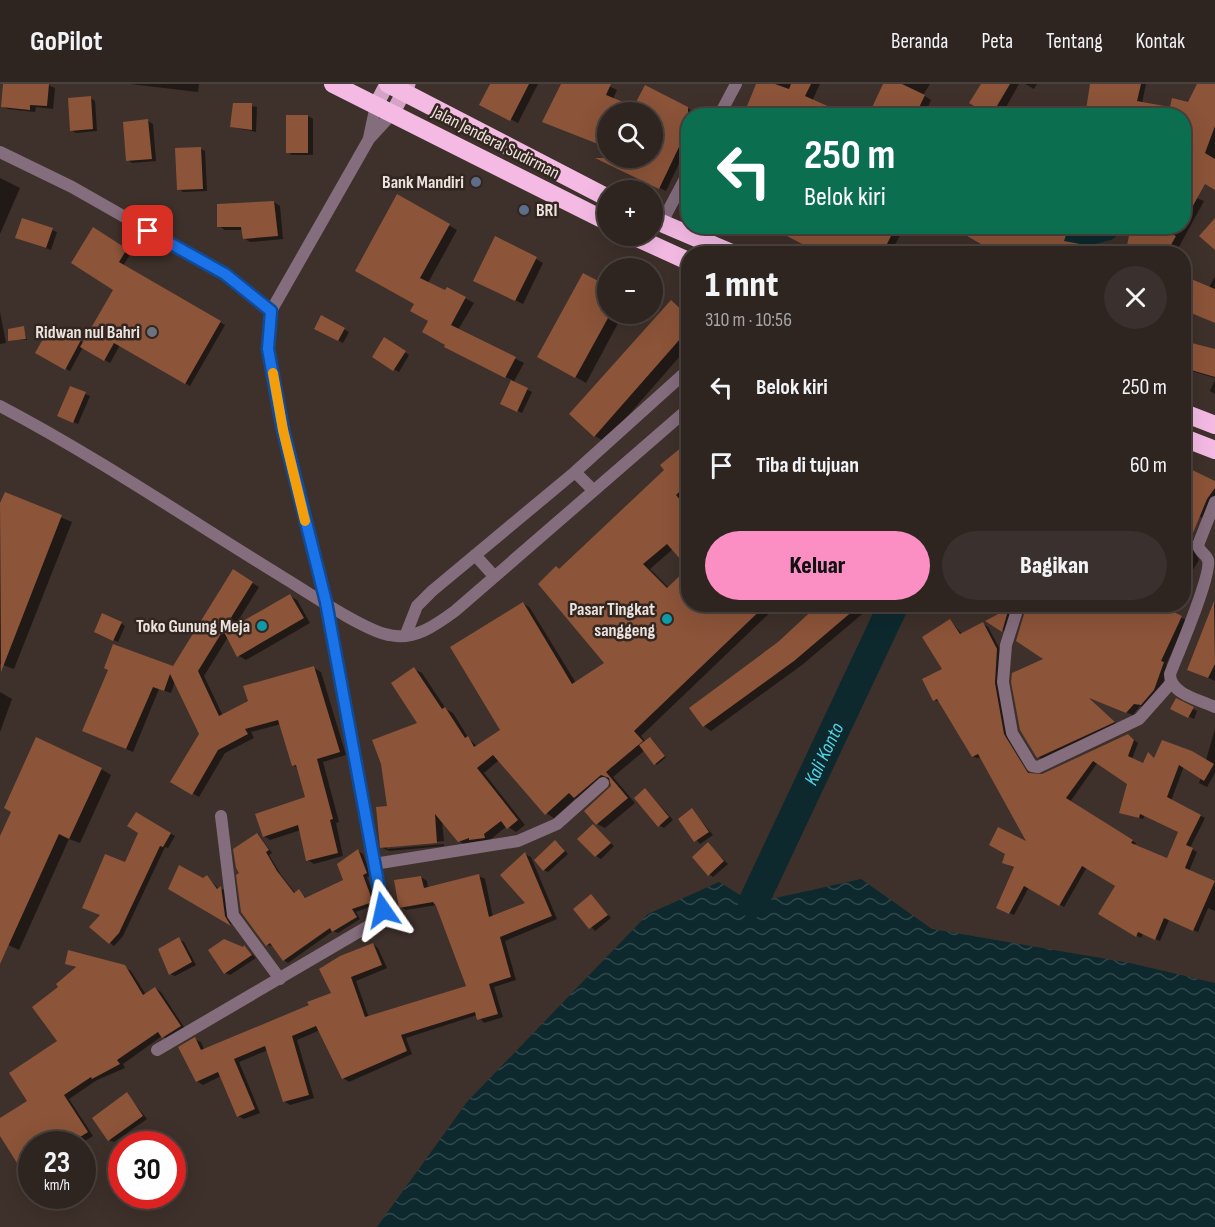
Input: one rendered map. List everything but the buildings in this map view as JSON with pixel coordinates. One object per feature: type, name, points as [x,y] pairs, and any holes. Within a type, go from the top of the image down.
[{"type":"highway","name":"Jalan Jenderal Sudirman","points":[[333,84],[597,216]]},
{"type":"highway","points":[[397,86],[597,192]]},
{"type":"highway","points":[[663,224],[681,231]]},
{"type":"highway","points":[[687,234],[715,246]]},
{"type":"highway","points":[[655,246],[681,258]]},
{"type":"highway","points":[[1191,416],[1215,425]]},
{"type":"highway","points":[[1191,441],[1215,450]]},
{"type":"main road","points":[[376,105],[397,86]]},
{"type":"main road","points":[[392,114],[397,86]]},
{"type":"street","points":[[723,108],[736,84]]},
{"type":"street","points":[[369,139],[376,105]]},
{"type":"street","points":[[157,1050],[372,924],[381,916],[383,905],[326,602],[283,430],[268,349],[271,311],[369,139],[392,114]]},
{"type":"street","points":[[0,152],[72,187],[225,274],[271,311]]},
{"type":"street","points":[[663,212],[681,184]]},
{"type":"street","points":[[406,634],[417,606],[575,471],[681,376]]},
{"type":"street","points":[[0,406],[74,445],[195,523],[326,602],[387,635],[429,631],[681,415]]},
{"type":"street","points":[[575,471],[593,490]]},
{"type":"street","points":[[1016,612],[1006,645],[1004,682],[1012,733],[1032,766],[1038,767],[1139,719],[1171,683],[1170,674],[1197,603],[1207,566],[1207,559],[1198,545],[1215,502]]},
{"type":"street","points":[[475,555],[494,576]]},
{"type":"street","points":[[1171,683],[1185,693],[1215,706]]},
{"type":"street","points":[[374,864],[518,841],[557,824],[603,783]]},
{"type":"street","points":[[221,816],[233,915],[280,979]]},
{"type":"water","points":[[861,879],[932,929],[1130,963],[1215,983],[1215,1227],[377,1227],[467,1102],[648,914],[719,882],[753,903]]},
{"type":"waterway","name":"Kali Konto","points":[[1066,246],[1070,235],[1074,234]]},
{"type":"waterway","name":"Kali Konto","points":[[753,903],[890,612]]},
{"type":"slow traffic","points":[[273,373],[283,430],[305,521]]},
{"type":"place","name":"Bank Mandiri","points":[[476,182]]},
{"type":"place","name":"BRI","points":[[524,210]]},
{"type":"place","name":"Ridwan nul Bahri","points":[[152,332]]},
{"type":"place","name":"Pasar Tingkat sanggeng","points":[[667,619]]},
{"type":"place","name":"Toko Gunung Meja","points":[[262,626]]},
{"type":"route","points":[[148,231],[225,274],[271,311],[268,349],[283,430],[326,602],[383,910]]}]
